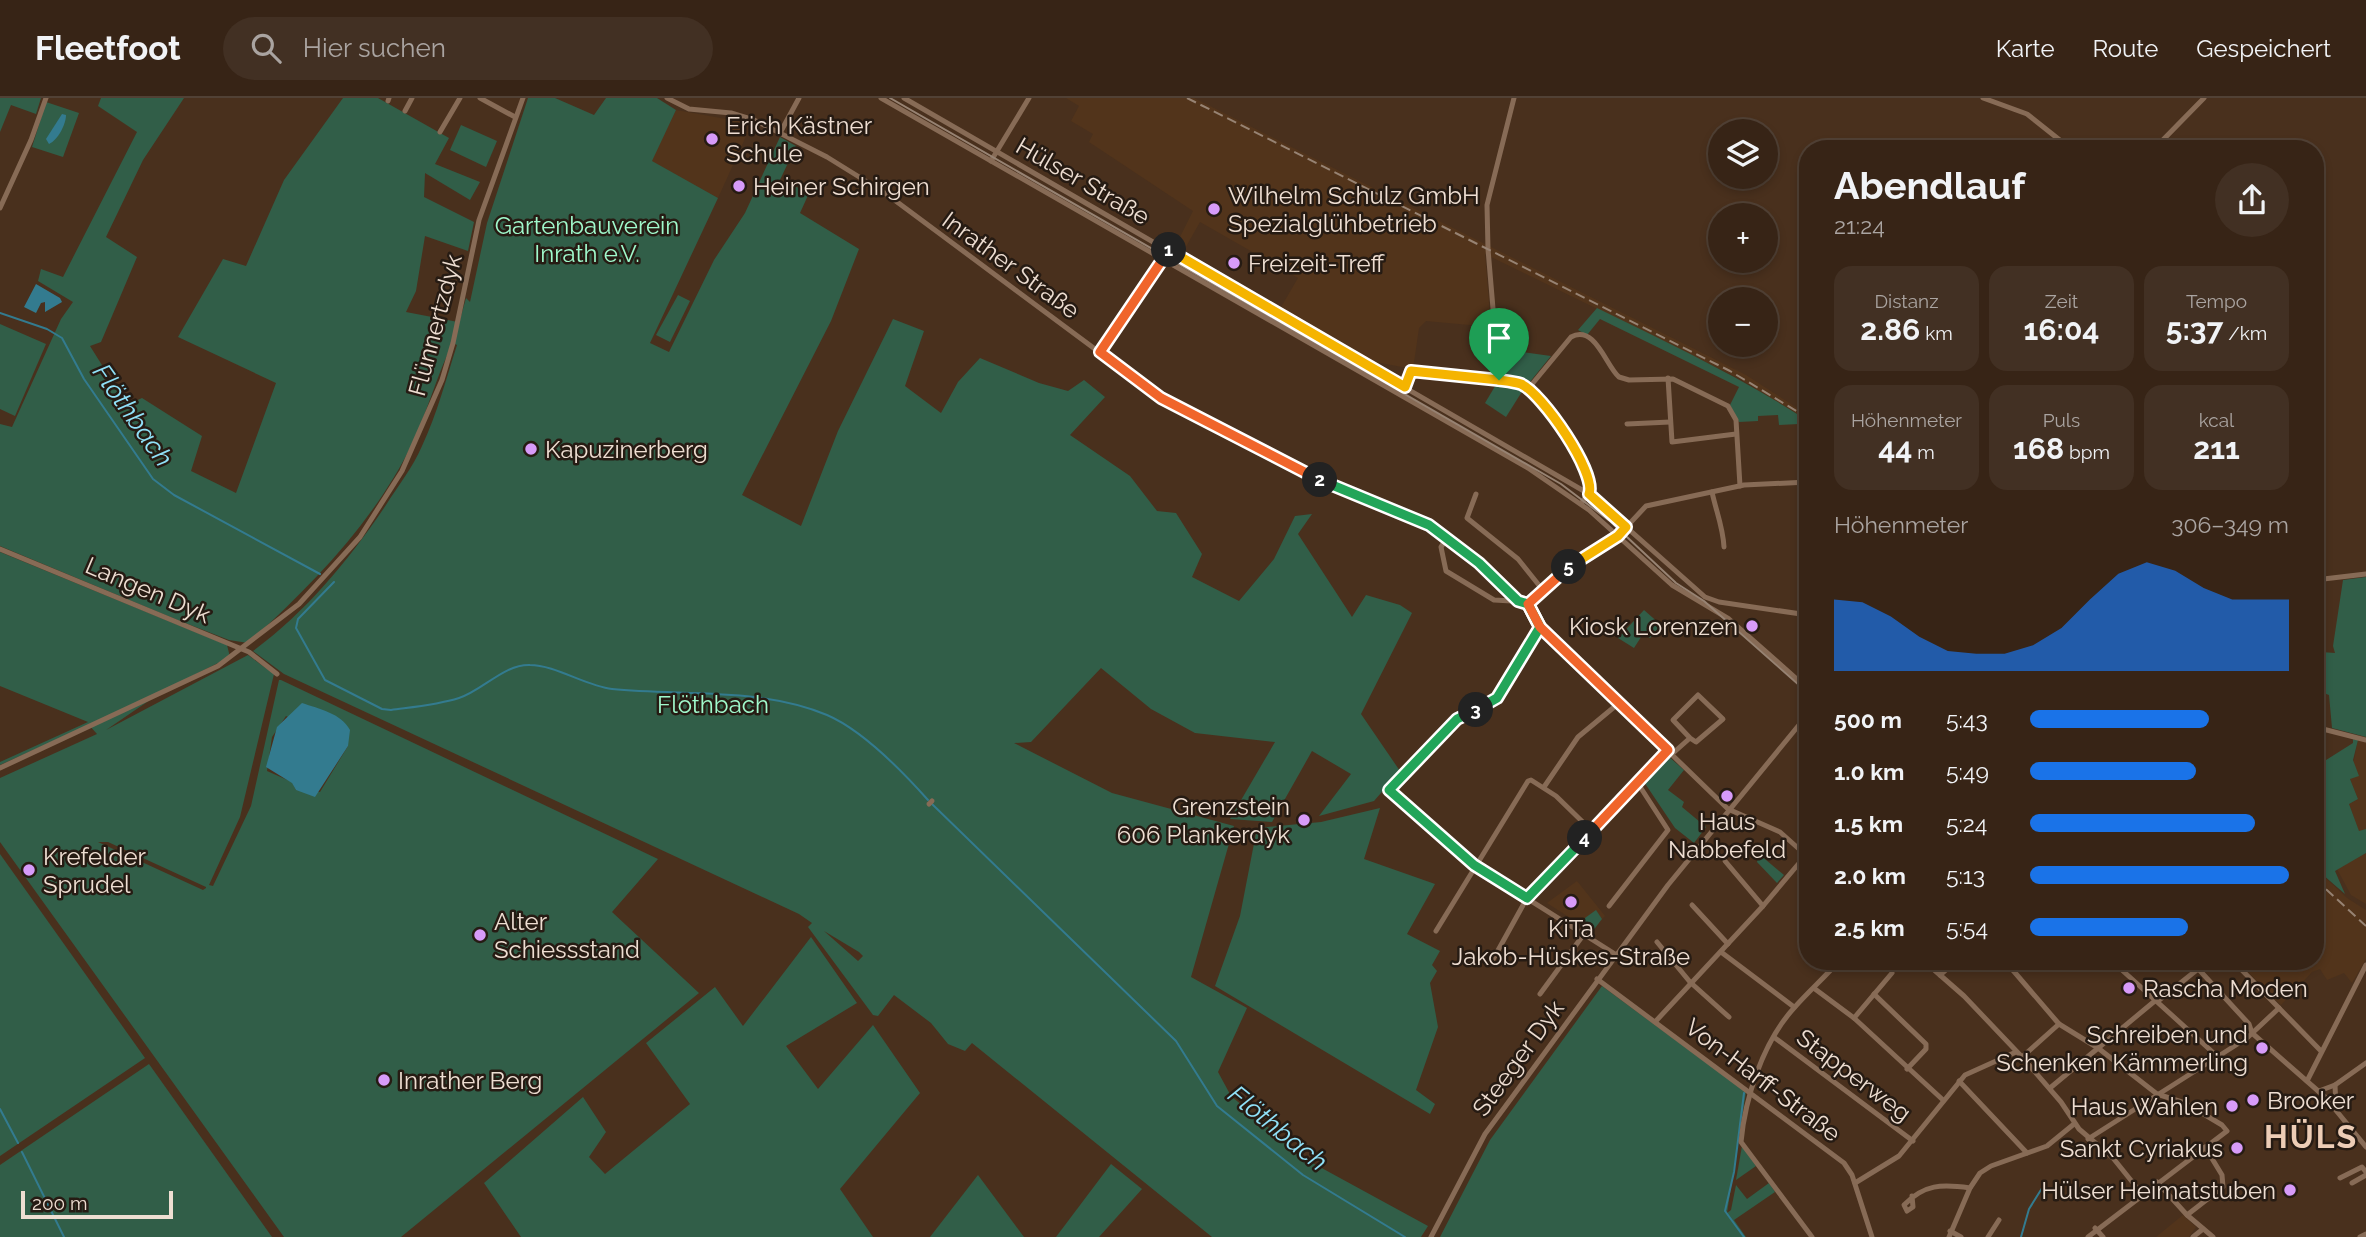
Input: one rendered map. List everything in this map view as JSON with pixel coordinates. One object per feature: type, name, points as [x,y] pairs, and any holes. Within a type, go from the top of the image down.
[{"type":"street","points":[[0,208],[46,98]]},
{"type":"street","points":[[405,111],[412,98]]},
{"type":"street","points":[[440,132],[460,98]]},
{"type":"street","points":[[480,98],[514,117]]},
{"type":"street","name":"Flünnertzdyk","points":[[0,768],[218,666],[244,649],[299,604],[331,572],[372,521],[407,463],[428,417],[453,344],[479,220],[523,98]]},
{"type":"street","name":"Inrather Straße","points":[[667,98],[701,112],[731,113],[780,133],[885,193],[1161,398],[1289,462],[1328,486],[1429,525],[1500,581],[1515,601]]},
{"type":"street","points":[[780,133],[799,98]]},
{"type":"street","name":"Hülser Straße","points":[[881,98],[1528,468],[1581,504],[1672,585],[1729,619],[1799,681]]},
{"type":"street","name":"Hülser Straße","points":[[904,98],[1589,494],[1705,597],[1734,605]]},
{"type":"street","points":[[919,107],[923,98]]},
{"type":"street","name":"Hülser Straße","points":[[991,161],[1029,98]]},
{"type":"street","points":[[1499,380],[1487,205],[1514,98]]},
{"type":"street","points":[[1983,98],[2027,114],[2060,140]]},
{"type":"street","points":[[2163,140],[2204,98]]},
{"type":"street","points":[[1100,352],[1169,249]]},
{"type":"street","points":[[1528,389],[1575,334],[1598,344],[1619,377],[1629,380],[1668,378],[1728,407],[1736,420],[1740,486]]},
{"type":"street","points":[[1405,387],[1411,371],[1521,384],[1554,418],[1578,455],[1591,486],[1589,494],[1581,504]]},
{"type":"street","points":[[1668,378],[1671,440],[1674,443],[1736,434]]},
{"type":"street","points":[[1627,424],[1670,422]]},
{"type":"street","points":[[1528,604],[1542,589],[1618,536],[1646,506],[1740,486],[1799,483]]},
{"type":"street","points":[[1712,492],[1717,518],[1723,527],[1724,547]]},
{"type":"street","points":[[1476,494],[1467,518],[1518,559],[1542,589]]},
{"type":"street","points":[[1447,538],[1441,547],[1446,571],[1494,600],[1528,604],[1540,627],[1728,808],[1780,832],[1799,849]]},
{"type":"street","name":"Langen Dyk","points":[[0,549],[244,649],[277,674]]},
{"type":"street","points":[[2324,579],[2366,574]]},
{"type":"street","points":[[1729,619],[1727,609],[1734,605],[1799,614]]},
{"type":"street","points":[[1540,627],[1497,698],[1457,719],[1389,790],[1474,865],[1615,954]]},
{"type":"street","points":[[1701,696],[1723,719],[1696,742],[1690,738],[1673,720],[1695,697],[1701,696]]},
{"type":"street","points":[[1544,787],[1578,737],[1619,703]]},
{"type":"street","name":"Steeger Dyk","points":[[1430,1237],[1485,1134],[1615,954],[1728,808],[1799,725]]},
{"type":"street","points":[[2324,729],[2366,740]]},
{"type":"street","points":[[1490,963],[1527,898],[1637,782],[1690,738]]},
{"type":"street","points":[[1436,931],[1474,865],[1528,781],[1544,787],[1592,831]]},
{"type":"street","points":[[1609,906],[1668,830],[1637,782]]},
{"type":"street","points":[[1725,861],[1763,906]]},
{"type":"street","points":[[1655,1022],[1799,865]]},
{"type":"street","points":[[1692,905],[1728,944]]},
{"type":"street","points":[[1540,995],[1584,934]]},
{"type":"street","points":[[1657,943],[1690,982],[1728,1017]]},
{"type":"street","points":[[1721,952],[1794,1007]]},
{"type":"street","points":[[2308,1081],[2320,1050],[2366,965]]},
{"type":"street","points":[[1812,1237],[1741,1143],[1749,1091],[1775,1038],[1794,1007],[1831,970]]},
{"type":"street","points":[[1934,970],[2022,1057],[2050,1088],[2074,1124],[2088,1139],[2113,1158],[2142,1194]]},
{"type":"street","points":[[1940,975],[1946,970]]},
{"type":"street","points":[[2013,970],[2059,1024],[2096,1046],[2157,1094],[2204,1113],[2227,1131],[2095,1228],[2088,1237]]},
{"type":"street","points":[[2122,970],[2218,1057]]},
{"type":"street","points":[[2050,1088],[2096,1046],[2199,970],[2249,1024],[2252,1032],[2336,1108],[2366,1147]]},
{"type":"street","points":[[2242,970],[2320,1050]]},
{"type":"street","points":[[1854,1018],[1892,973]]},
{"type":"street","name":"Von-Harff-Straße","points":[[1597,979],[1844,1163],[1855,1183],[1871,1237]]},
{"type":"street","points":[[1815,989],[1854,1018],[1943,1100]]},
{"type":"street","points":[[1874,994],[1926,1044],[1926,1049],[1907,1069]]},
{"type":"street","points":[[2088,1139],[2218,1057],[2279,1008]]},
{"type":"street","points":[[2022,1057],[2059,1024]]},
{"type":"street","name":"Stapperweg","points":[[1775,1038],[1913,1140]]},
{"type":"street","name":"Stapperweg","points":[[1855,1183],[1899,1156],[1959,1082],[2016,1052]]},
{"type":"street","points":[[2319,1091],[2335,1085],[2366,1063]]},
{"type":"street","points":[[1959,1082],[2027,1153]]},
{"type":"street","points":[[2335,1085],[2336,1108]]},
{"type":"street","points":[[1961,1237],[1949,1234],[1970,1188],[1986,1169],[2047,1146],[2074,1124]]},
{"type":"street","points":[[2187,1215],[2223,1187],[2222,1175],[2205,1147]]},
{"type":"street","points":[[2340,1178],[2362,1167],[2366,1173],[2352,1183]]},
{"type":"street","points":[[2158,1182],[2187,1215],[2213,1237]]},
{"type":"street","points":[[1912,1196],[1937,1185],[1970,1188]]},
{"type":"street","points":[[1988,1237],[1999,1220]]},
{"type":"street","points":[[2095,1228],[2103,1237]]},
{"type":"street","points":[[2193,1237],[2203,1229]]},
{"type":"street","points":[[2360,1237],[2366,1234]]},
{"type":"shaded area","points":[[1066,98],[1194,98],[1746,375],[1799,409],[1799,415],[1740,379],[1485,254],[1491,327],[1426,321],[1419,328],[1413,369],[1375,362],[1281,307],[1298,278],[1200,222],[1183,252],[1175,247],[1193,211],[1089,142],[1093,134],[1071,121],[1079,106]]},
{"type":"shaded area","points":[[676,110],[743,122],[743,130],[748,132],[718,198],[651,161]]},
{"type":"shaded area","points":[[2359,735],[2366,737],[2366,829],[2359,832],[2349,804],[2358,799],[2350,779]]},
{"type":"shaded area","points":[[2366,853],[2366,904],[2351,895],[2337,869]]},
{"type":"shaded area","points":[[2324,876],[2347,898],[2366,910],[2366,959],[2352,983],[2344,973],[2327,980],[2321,970],[2324,970]]},
{"type":"shaded area","name":"KiTa Jakob-Hüskes-Straße","points":[[1577,881],[1605,916],[1602,919],[1596,911],[1578,923],[1547,903]]},
{"type":"shaded area","points":[[2246,970],[2317,970],[2312,972],[2281,1005]]},
{"type":"shaded area","points":[[2183,1215],[2196,1227],[2189,1237],[2156,1237]]},
{"type":"green space","points":[[0,98],[41,98],[36,114],[11,105],[0,132]]},
{"type":"green space","name":"Gartenbauverein Inrath e.V.","points":[[101,98],[184,98],[143,160],[106,237],[137,257],[101,342],[90,346],[127,405],[142,398],[202,436],[191,471],[236,493],[276,383],[178,337],[223,259],[246,266],[284,180],[343,98],[378,98],[449,138],[435,164],[480,182],[470,200],[425,173],[424,197],[474,222],[468,251],[425,236],[416,291],[406,312],[458,322],[456,334],[466,298],[470,302],[487,223],[528,98],[555,98],[594,115],[606,98],[657,98],[676,110],[652,161],[718,198],[650,343],[669,352],[714,260],[745,213],[780,137],[796,146],[779,182],[810,191],[800,213],[859,249],[831,321],[742,495],[801,526],[838,431],[893,319],[924,331],[905,386],[941,413],[958,382],[980,358],[1039,383],[1068,391],[1084,380],[1105,397],[1070,435],[1130,476],[1157,511],[1176,513],[1202,554],[1192,577],[1239,601],[1274,559],[1295,516],[1312,514],[1298,534],[1352,617],[1366,595],[1400,605],[1412,613],[1361,714],[1400,771],[1374,801],[1319,816],[1351,774],[1312,751],[1272,822],[1230,819],[1275,742],[1195,733],[1151,709],[1101,668],[1031,742],[1014,743],[1112,793],[1234,826],[1191,977],[1247,1008],[1218,1072],[1231,1096],[1307,1160],[1428,1226],[1421,1237],[1212,1237],[972,1043],[965,1051],[948,1044],[931,1023],[894,995],[878,1016],[873,1015],[808,927],[812,923],[799,914],[284,674],[253,651],[273,636],[326,584],[357,546],[405,476],[418,454],[437,409],[457,345],[453,343],[413,442],[380,499],[318,575],[248,643],[229,640],[175,619],[0,546],[0,424],[12,427],[61,319],[73,302],[38,281],[41,269],[63,277],[137,132],[98,106]],"holes":[[[824,931],[863,956],[858,961]]]},
{"type":"green space","points":[[46,102],[79,113],[63,157],[32,147]]},
{"type":"green space","points":[[461,125],[497,141],[486,167],[450,150]]},
{"type":"green space","points":[[678,295],[690,301],[670,342],[656,335]]},
{"type":"green space","points":[[1597,308],[1757,390],[1799,415],[1799,424],[1779,425],[1778,415],[1758,416],[1758,421],[1739,422],[1730,405],[1739,387],[1600,319],[1587,335],[1578,330]]},
{"type":"green space","points":[[0,324],[46,344],[15,416],[0,409]]},
{"type":"green space","points":[[1500,349],[1551,356],[1529,383],[1524,384],[1515,377],[1503,376]]},
{"type":"green space","points":[[1497,383],[1523,390],[1506,417],[1485,403]]},
{"type":"green space","points":[[0,552],[227,645],[230,657],[166,689],[106,730],[248,655],[274,674],[240,817],[209,885],[213,886],[251,806],[281,680],[658,859],[612,912],[699,993],[401,1237],[284,1237],[0,842],[0,778],[97,734],[89,725],[0,765],[0,762],[88,722],[0,686]],"holes":[[[286,716],[348,746],[320,792],[296,790],[292,782],[267,771],[272,737]],[[98,842],[108,842],[206,887],[206,888],[203,890]]]},
{"type":"green space","points":[[2366,577],[2366,737],[2332,728],[2329,695],[2324,693],[2324,652],[2335,653],[2333,646],[2343,580]]},
{"type":"green space","points":[[1644,610],[1661,625],[1650,638],[1643,634],[1634,648],[1618,638]]},
{"type":"green space","points":[[2353,739],[2358,740],[2353,760],[2359,776],[2350,779],[2358,799],[2349,804],[2359,831],[2366,829],[2366,853],[2335,871],[2345,894],[2324,876],[2324,761],[2353,743]]},
{"type":"green space","points":[[1668,756],[1684,770],[1668,790],[1684,802],[1682,807],[1706,827],[1694,843],[1675,828],[1644,782]]},
{"type":"green space","points":[[1380,808],[1364,859],[1435,884],[1407,934],[1440,951],[1432,965],[1437,971],[1430,983],[1438,1027],[1416,1090],[1435,1104],[1430,1114],[1215,986],[1240,916],[1257,828],[1321,822]]},
{"type":"green space","points":[[0,854],[145,1058],[0,1156]]},
{"type":"green space","points":[[1759,854],[1784,875],[1777,883],[1757,862]]},
{"type":"green space","points":[[1596,910],[1602,919],[1592,932],[1578,923]]},
{"type":"green space","points":[[811,937],[857,1003],[786,1046],[818,1089],[873,1025],[920,1093],[840,1189],[873,1237],[521,1237],[484,1183],[583,1097],[606,1132],[589,1157],[605,1174],[690,1104],[646,1043],[715,987],[743,1026]]},
{"type":"green space","points":[[1602,986],[1746,1092],[1727,1213],[1731,1210],[1736,1185],[1747,1199],[1769,1183],[1775,1192],[1734,1220],[1746,1237],[1440,1237],[1490,1140]]},
{"type":"green space","points":[[149,1064],[272,1237],[0,1237],[0,1165]]},
{"type":"green space","points":[[1742,1146],[1756,1166],[1736,1180]]},
{"type":"green space","points":[[1111,1164],[1142,1189],[1099,1237],[1056,1237]]},
{"type":"green space","points":[[978,1175],[1024,1237],[930,1237]]},
{"type":"water","points":[[62,114],[66,115],[63,127],[49,144],[46,139]]},
{"type":"water","points":[[36,284],[60,298],[62,302],[45,312],[45,302],[41,303],[36,313],[24,307]]},
{"type":"water","points":[[302,703],[341,719],[350,730],[348,746],[315,797],[296,790],[292,783],[266,767],[277,727]]},
{"type":"waterway","name":"Flöthbach","points":[[0,313],[47,329],[62,338],[84,379],[153,479],[174,495],[320,574]]},
{"type":"waterway","name":"Flöthbach","points":[[334,582],[298,619],[296,628],[325,680],[382,709],[425,706],[459,698],[502,673],[530,665],[550,668],[612,689],[721,694],[775,700],[827,715],[854,731],[894,765],[928,800]]},
{"type":"waterway","name":"Flöthbach","points":[[932,804],[1176,1041],[1217,1106],[1303,1175],[1405,1237]]},
{"type":"waterway","points":[[1744,1093],[1734,1172],[1725,1211],[1744,1237]]},
{"type":"waterway","points":[[0,1109],[18,1143]]},
{"type":"waterway","points":[[22,1152],[64,1237]]},
{"type":"waterway","points":[[2021,1237],[2029,1209],[2044,1185]]},
{"type":"tram line","points":[[890,98],[1561,484],[1611,522],[1676,583],[1704,601],[1799,685]]},
{"type":"railway","points":[[1187,98],[1730,371],[1799,413]]},
{"type":"railway","points":[[2324,887],[2366,926]]},
{"type":"place","name":"Erich Kästner Schule","points":[[712,139]]},
{"type":"place","name":"Heiner Schirgen","points":[[739,186]]},
{"type":"place","name":"Wilhelm Schulz GmbH Spezialglühbetrieb","points":[[1214,209]]},
{"type":"place","name":"Freizeit-Treff","points":[[1234,263]]},
{"type":"place","name":"Kapuzinerberg","points":[[531,449]]},
{"type":"place","name":"Kiosk Lorenzen","points":[[1752,626]]},
{"type":"place","name":"Haus Nabbefeld","points":[[1727,796]]},
{"type":"place","name":"Grenzstein 606 Plankerdyk","points":[[1304,820]]},
{"type":"place","name":"Krefelder Sprudel","points":[[29,870]]},
{"type":"place","name":"KiTa Jakob-Hüskes-Straße","points":[[1571,902]]},
{"type":"place","name":"Alter Schiessstand","points":[[480,935]]},
{"type":"place","name":"Rascha Moden","points":[[2129,988]]},
{"type":"place","name":"Schreiben und Schenken Kämmerling","points":[[2262,1048]]},
{"type":"place","name":"Inrather Berg","points":[[384,1080]]},
{"type":"place","name":"Brooker","points":[[2253,1100]]},
{"type":"place","name":"Haus Wahlen","points":[[2232,1106]]},
{"type":"place","name":"Sankt Cyriakus","points":[[2237,1148]]},
{"type":"place","name":"Hülser Heimatstuben","points":[[2290,1190]]},
{"type":"district","name":"HÜLS","points":[[2311,1136]]},
{"type":"route","points":[[1499,380],[1411,371],[1405,387],[1169,249],[1100,352],[1161,398],[1210,424],[1244,438],[1328,486],[1429,525],[1479,563],[1518,601],[1528,604],[1540,627],[1497,698],[1457,719],[1389,790],[1474,865],[1527,898],[1668,750],[1540,627],[1528,604],[1550,582],[1618,536],[1626,527],[1589,494],[1591,486],[1578,455],[1541,402],[1521,384],[1499,380]]}]
